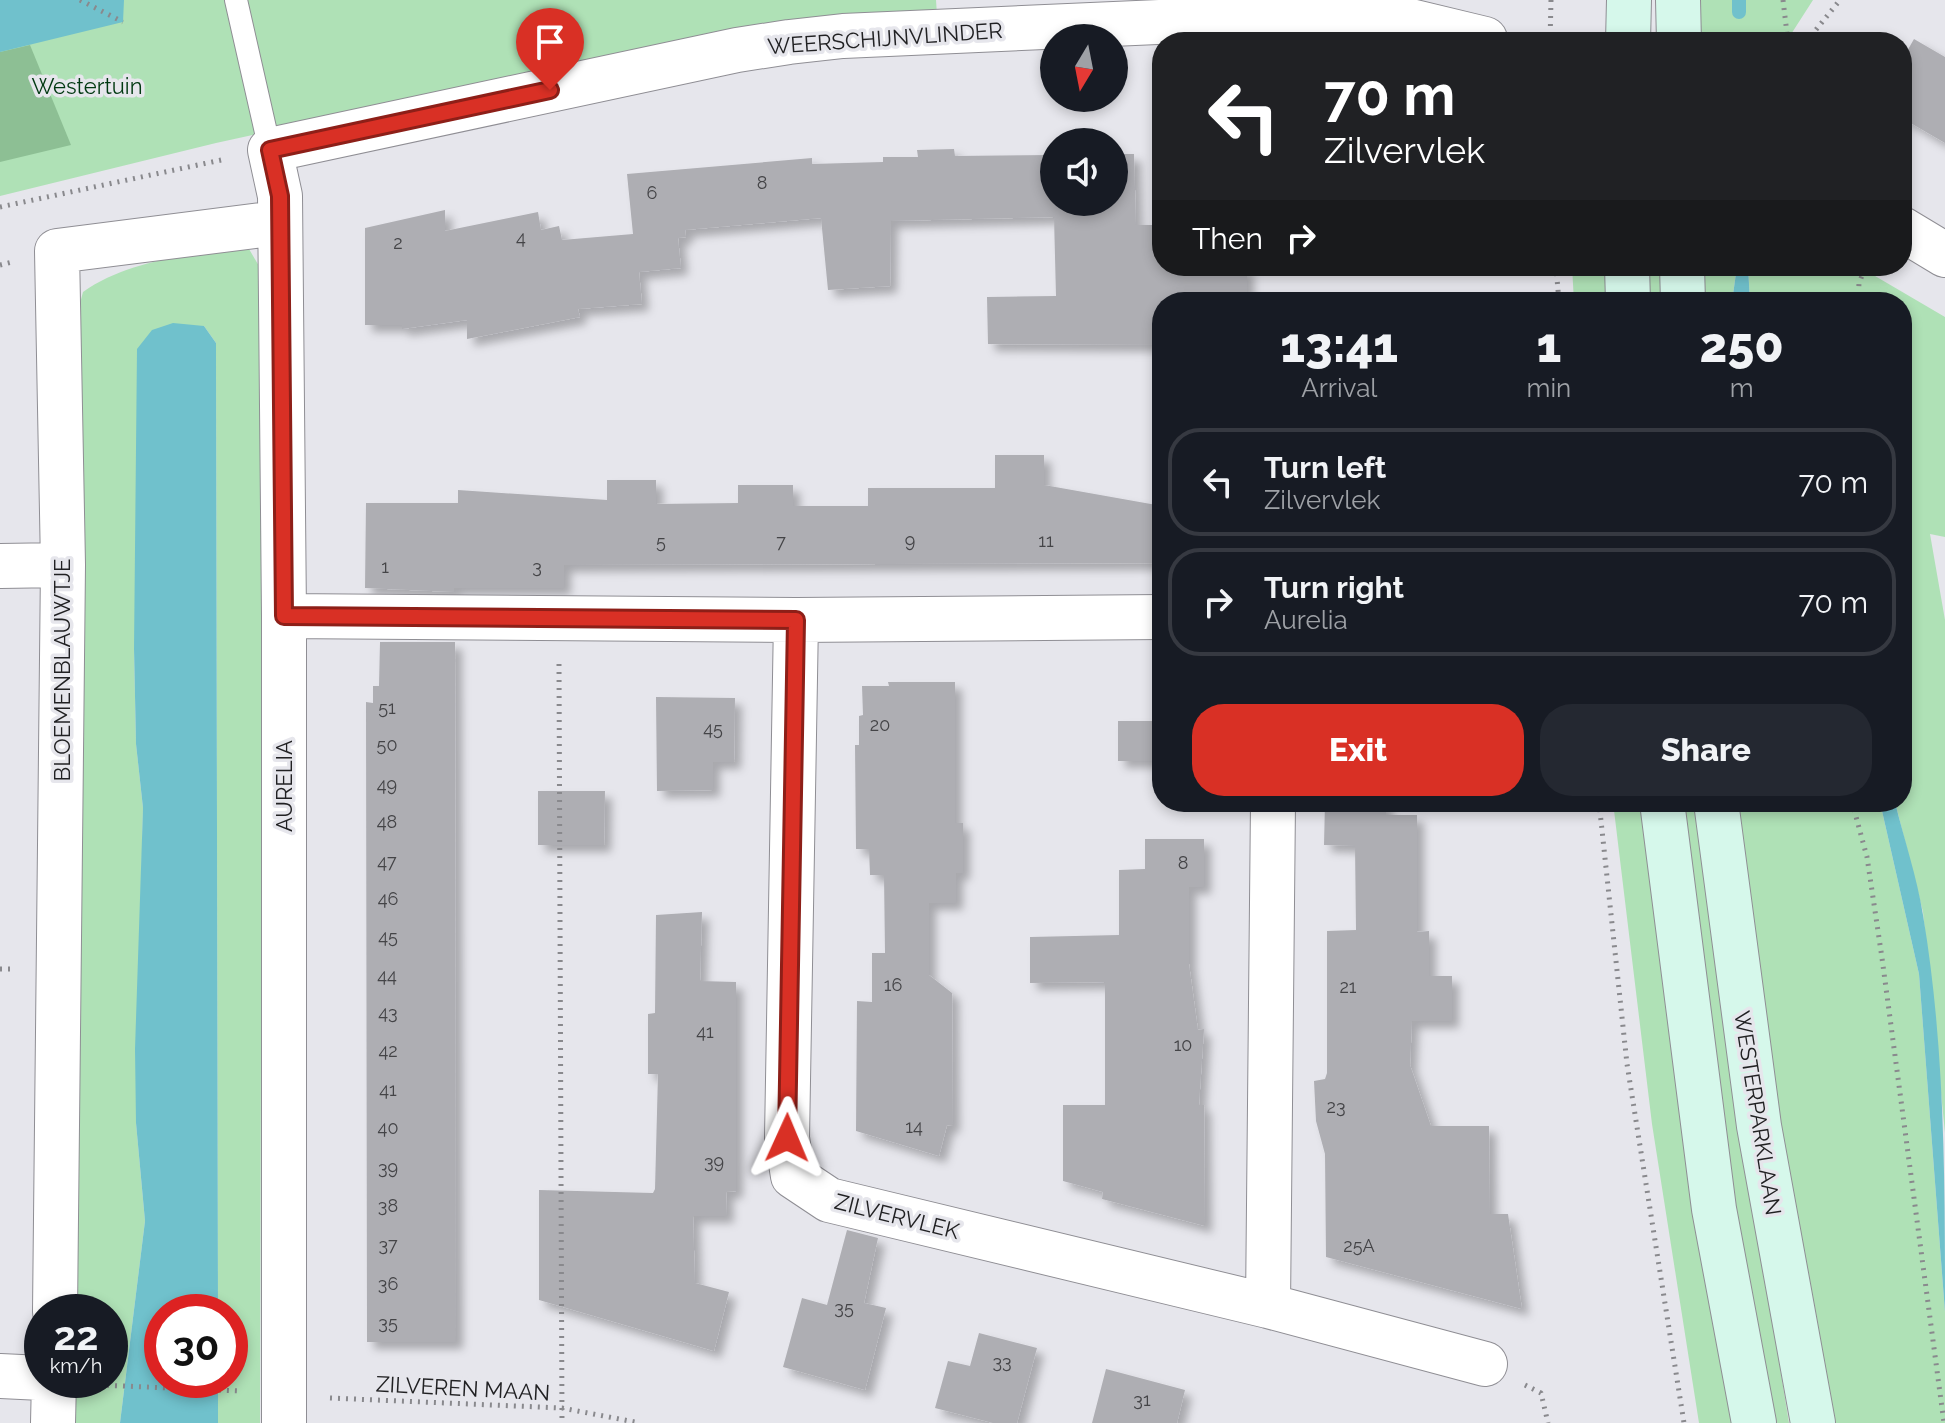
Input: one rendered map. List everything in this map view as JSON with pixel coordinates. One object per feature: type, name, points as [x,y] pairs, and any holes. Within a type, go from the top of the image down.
[{"type":"main road","points":[[1628,32],[1629,0]]},
{"type":"main road","points":[[1678,0],[1679,32]]},
{"type":"main road","points":[[1663,812],[1714,1209],[1754,1423]]},
{"type":"main road","name":"WESTERPARKLAAN","points":[[1717,812],[1759,1126],[1813,1423]]},
{"type":"street","name":"WEERSCHIJNVLINDER","points":[[270,150],[737,50],[843,36],[1340,14],[1402,19],[1456,32]]},
{"type":"street","name":"AURELIA","points":[[270,150],[280,196],[284,616],[284,1409]]},
{"type":"street","name":"BLOEMENBLAUWTJE","points":[[55,1294],[63,565],[57,251],[278,223]]},
{"type":"street","points":[[1912,235],[1945,255]]},
{"type":"street","points":[[0,566],[63,565]]},
{"type":"street","points":[[284,616],[796,620],[1152,617]]},
{"type":"street","name":"ZILVERVLEK","points":[[796,620],[787,1138],[793,1176],[829,1200],[1268,1306],[1485,1364]]},
{"type":"street","points":[[1268,1306],[1273,812]]},
{"type":"street","points":[[0,1376],[24,1377]]},
{"type":"street","points":[[53,1423],[66,1398]]},
{"type":"lane","points":[[237,7],[270,150]]},
{"type":"path","points":[[80,0],[123,22]]},
{"type":"path","points":[[1550,32],[1551,0]]},
{"type":"path","points":[[1783,0],[1787,32]]},
{"type":"path","points":[[1814,32],[1840,0]]},
{"type":"path","points":[[0,207],[270,150]]},
{"type":"path","points":[[557,618],[562,1423]]},
{"type":"path","points":[[1600,812],[1627,1064],[1684,1423]]},
{"type":"path","points":[[1855,812],[1867,857],[1882,958],[1944,1423]]},
{"type":"path","name":"ZILVEREN MAAN","points":[[284,1409],[562,1408],[640,1423]]},
{"type":"green space","name":"Westertuin","points":[[0,0],[936,0],[937,15],[539,73],[216,143],[0,196]]},
{"type":"green space","points":[[1697,0],[1813,0],[1792,32],[1696,32]]},
{"type":"green space","points":[[30,45],[71,145],[0,162],[0,52]]},
{"type":"green space","points":[[226,247],[249,249],[259,266],[263,305],[260,1423],[218,1423],[218,1398],[248,1398],[248,1294],[218,1294],[216,343],[204,326],[134,649],[136,744],[143,808],[136,1123],[145,1221],[128,1358],[128,1294],[76,1294],[76,318],[83,292],[116,274],[152,262]]},
{"type":"green space","points":[[1573,276],[1613,276],[1614,292],[1573,292]]},
{"type":"green space","points":[[1645,276],[1665,276],[1665,292],[1646,292]]},
{"type":"green space","points":[[1698,276],[1736,276],[1733,292],[1699,292]]},
{"type":"green space","points":[[1749,276],[1875,276],[1902,292],[1749,292]]},
{"type":"green space","points":[[1912,298],[1945,317],[1945,537],[1930,534],[1945,620],[1945,1133],[1923,912],[1898,812],[1912,812]]},
{"type":"green space","points":[[1614,812],[1647,812],[1734,1423],[1699,1423],[1652,1124]]},
{"type":"green space","points":[[1680,812],[1702,812],[1742,1131],[1789,1423],[1767,1423]]},
{"type":"green space","points":[[1736,812],[1882,812],[1919,974],[1945,1312],[1945,1423],[1828,1423],[1795,1250]]},
{"type":"green space","points":[[76,1398],[123,1398],[120,1423],[76,1423]]},
{"type":"water","points":[[0,0],[124,0],[123,22],[0,52]]},
{"type":"water","points":[[1736,276],[1749,276],[1749,292],[1733,292]]},
{"type":"water","points":[[173,323],[204,326],[216,343],[218,1294],[144,1294],[144,1398],[218,1398],[218,1423],[120,1423],[123,1398],[128,1398],[128,1358],[145,1221],[136,1123],[135,1049],[143,808],[136,744],[134,649],[137,349],[152,330]]},
{"type":"water","points":[[1882,812],[1898,812],[1923,915],[1930,964],[1940,1063],[1945,1312],[1919,974]]},
{"type":"building","points":[[1914,39],[1945,57],[1945,143],[1912,124]]},
{"type":"building","points":[[954,149],[955,156],[1040,155],[1040,216],[1128,216],[1128,154],[1134,154],[1136,225],[1152,225],[1152,276],[1247,276],[1247,292],[1152,292],[1152,345],[988,344],[987,297],[1056,296],[1054,217],[891,221],[890,286],[828,290],[821,218],[685,230],[686,237],[678,238],[681,268],[639,272],[642,304],[578,309],[580,317],[467,339],[467,320],[402,329],[402,325],[365,325],[365,228],[445,210],[445,231],[538,212],[541,230],[559,226],[562,240],[633,234],[627,174],[812,158],[812,164],[883,162],[883,157],[918,157],[917,150]]},
{"type":"building","points":[[995,455],[1044,455],[1044,485],[1152,504],[1152,563],[564,565],[564,588],[454,588],[454,592],[365,588],[366,503],[458,503],[458,490],[607,500],[607,480],[656,480],[656,504],[738,503],[738,485],[793,485],[793,506],[868,506],[868,488],[995,488]]},
{"type":"building","points":[[380,642],[455,642],[456,1342],[367,1342],[366,702],[373,703],[373,686],[379,686]]},
{"type":"building","points":[[888,682],[955,682],[955,823],[963,823],[963,873],[956,873],[956,903],[929,903],[929,975],[952,993],[953,1126],[947,1125],[939,1156],[856,1131],[857,1001],[872,1002],[872,953],[885,953],[884,875],[870,875],[869,849],[856,849],[855,745],[859,745],[859,716],[863,715],[862,686],[889,686]]},
{"type":"building","points":[[656,697],[735,698],[734,762],[713,762],[713,790],[657,791]]},
{"type":"building","points":[[1118,721],[1152,721],[1152,761],[1118,761]]},
{"type":"building","points":[[538,791],[605,791],[604,845],[538,845]]},
{"type":"building","points":[[1325,812],[1417,815],[1417,932],[1429,931],[1429,976],[1452,976],[1452,1021],[1412,1021],[1410,1065],[1431,1126],[1489,1126],[1490,1214],[1508,1214],[1522,1309],[1326,1257],[1325,1154],[1316,1121],[1314,1081],[1325,1079],[1327,1073],[1327,931],[1356,930],[1355,846],[1324,845]]},
{"type":"building","points":[[1145,839],[1204,839],[1204,887],[1189,887],[1189,964],[1198,1030],[1204,1029],[1199,1105],[1204,1105],[1205,1226],[1102,1199],[1103,1192],[1063,1181],[1063,1105],[1105,1105],[1105,982],[1030,983],[1030,937],[1119,935],[1119,870],[1145,869]]},
{"type":"building","points":[[702,912],[700,981],[736,982],[736,1191],[726,1192],[727,1216],[693,1216],[695,1283],[729,1292],[714,1351],[539,1300],[539,1190],[653,1193],[655,1189],[658,1074],[648,1074],[648,1014],[655,1013],[656,915]]},
{"type":"building","points":[[847,1230],[878,1238],[864,1303],[886,1308],[865,1390],[783,1367],[802,1298],[827,1305]]},
{"type":"building","points":[[979,1333],[1037,1348],[1017,1423],[993,1423],[935,1408],[948,1361],[970,1366]]},
{"type":"building","points":[[1106,1369],[1185,1390],[1177,1423],[1092,1423]]},
{"type":"waterway","points":[[1739,0],[1739,12]]},
{"type":"route","points":[[550,90],[270,150],[280,196],[284,616],[796,620],[787,1138]]}]
